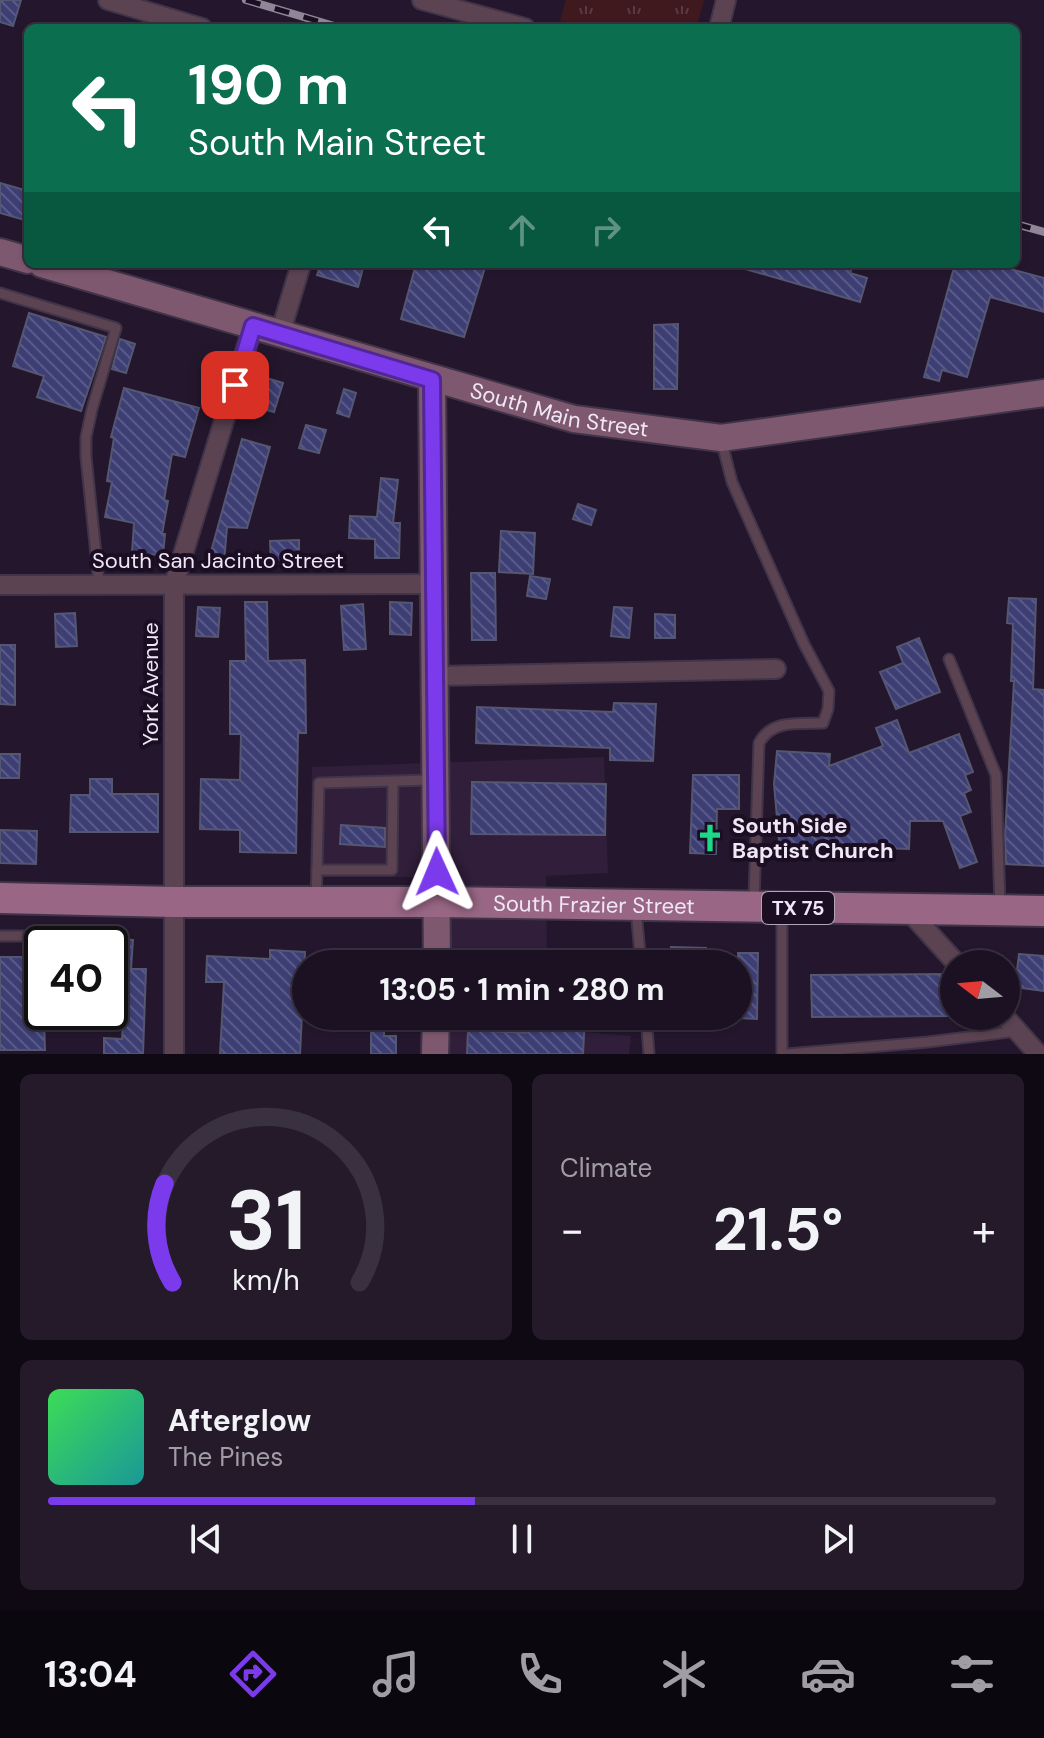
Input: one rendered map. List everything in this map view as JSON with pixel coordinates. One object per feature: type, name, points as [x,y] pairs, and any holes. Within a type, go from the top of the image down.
[{"type":"main road","name":"South Frazier Street","points":[[0,898],[1044,911]]},
{"type":"street","points":[[108,0],[189,24]]},
{"type":"street","points":[[422,0],[510,24]]},
{"type":"street","points":[[720,24],[726,0]]},
{"type":"street","points":[[0,252],[24,259]]},
{"type":"street","name":"South Main Street","points":[[56,268],[574,419],[721,438],[1044,393]]},
{"type":"street","points":[[280,334],[300,268]]},
{"type":"street","name":"York Avenue","points":[[174,1054],[174,584],[253,326]]},
{"type":"street","points":[[432,380],[437,950]]},
{"type":"street","name":"South San Jacinto Street","points":[[0,585],[435,584]]},
{"type":"street","points":[[436,676],[776,669]]},
{"type":"street","points":[[908,910],[944,950]]},
{"type":"street","points":[[435,1054],[436,1030]]},
{"type":"street","points":[[1017,1030],[1038,1054]]},
{"type":"lane","points":[[0,293],[116,328],[86,437],[99,584]]},
{"type":"lane","points":[[721,438],[732,482],[804,644],[829,691],[823,723],[775,725],[759,743],[768,908],[785,1054],[1021,1035]]},
{"type":"lane","points":[[949,659],[996,775],[1000,911]]},
{"type":"lane","points":[[316,903],[319,783],[435,780]]},
{"type":"lane","points":[[317,870],[392,870],[393,781]]},
{"type":"lane","points":[[635,906],[640,950]]},
{"type":"lane","points":[[0,936],[24,936]]},
{"type":"lane","points":[[647,1030],[649,1054]]},
{"type":"shaded area","points":[[604,757],[608,873],[546,876],[547,950],[449,950],[450,877],[310,877],[312,767]]},
{"type":"shaded area","points":[[448,1030],[561,1030],[631,1036],[629,1054],[447,1054]]},
{"type":"green space","points":[[566,0],[704,0],[697,24],[570,24],[560,21]]},
{"type":"building","points":[[0,0],[21,0],[13,26],[0,22]]},
{"type":"building","points":[[0,183],[24,190],[24,220],[0,213]]},
{"type":"building","points":[[320,268],[363,268],[358,287],[317,275]]},
{"type":"building","points":[[415,268],[485,268],[464,337],[401,319]]},
{"type":"building","points":[[742,268],[852,268],[850,273],[867,278],[860,302]]},
{"type":"building","points":[[954,268],[1007,268],[1044,278],[1044,312],[990,297],[967,377],[942,370],[939,381],[924,377]]},
{"type":"building","points":[[29,313],[106,337],[81,411],[37,397],[44,376],[13,366]]},
{"type":"building","points":[[678,324],[677,389],[654,389],[654,325]]},
{"type":"building","points":[[120,339],[135,344],[126,373],[112,369]]},
{"type":"building","points":[[260,376],[283,383],[274,412],[252,406]]},
{"type":"building","points":[[124,388],[199,408],[185,457],[172,454],[164,500],[168,501],[162,534],[165,534],[163,555],[132,553],[134,523],[105,517],[112,482],[107,481],[114,438],[111,437]]},
{"type":"building","points":[[344,389],[356,393],[349,417],[337,413]]},
{"type":"building","points":[[306,425],[326,430],[319,453],[299,448]]},
{"type":"building","points":[[242,439],[270,447],[247,528],[227,527],[224,563],[209,559]]},
{"type":"building","points":[[381,478],[398,480],[393,523],[400,523],[399,558],[375,558],[375,539],[349,538],[350,516],[377,517]]},
{"type":"building","points":[[578,504],[596,510],[591,525],[573,519]]},
{"type":"building","points":[[501,531],[535,533],[533,574],[499,572]]},
{"type":"building","points":[[299,540],[299,563],[271,564],[270,541]]},
{"type":"building","points":[[471,573],[495,573],[496,640],[472,640]]},
{"type":"building","points":[[530,576],[550,579],[546,599],[527,596]]},
{"type":"building","points":[[1009,598],[1036,599],[1033,689],[1044,690],[1044,866],[1006,864],[1014,681],[1011,681],[1013,624],[1007,623]]},
{"type":"building","points":[[245,602],[267,602],[268,661],[305,660],[306,733],[298,733],[296,853],[240,852],[240,830],[200,829],[201,779],[240,780],[241,734],[230,734],[230,661],[246,661]]},
{"type":"building","points":[[390,602],[412,603],[411,635],[390,634]]},
{"type":"building","points":[[363,604],[366,649],[344,650],[341,606]]},
{"type":"building","points":[[198,607],[220,608],[218,637],[196,636]]},
{"type":"building","points":[[614,607],[632,608],[629,638],[611,636]]},
{"type":"building","points":[[75,613],[77,646],[56,647],[55,614]]},
{"type":"building","points":[[655,614],[675,615],[675,638],[655,638]]},
{"type":"building","points":[[919,638],[940,692],[896,709],[880,672],[903,663],[897,647]]},
{"type":"building","points":[[0,645],[15,645],[15,705],[0,704]]},
{"type":"building","points":[[614,703],[656,704],[653,761],[610,760],[610,748],[476,743],[477,707],[613,712]]},
{"type":"building","points":[[897,720],[909,753],[959,734],[973,772],[965,775],[971,790],[964,793],[971,812],[960,816],[977,862],[960,868],[943,821],[910,821],[909,849],[880,848],[881,844],[780,852],[774,784],[777,751],[830,754],[829,766],[883,746],[876,728]]},
{"type":"building","points":[[0,754],[20,754],[19,778],[0,778]]},
{"type":"building","points":[[693,775],[739,775],[739,809],[717,809],[716,854],[690,853]]},
{"type":"building","points":[[90,779],[112,779],[112,794],[158,794],[158,832],[70,832],[71,795],[90,795]]},
{"type":"building","points":[[472,782],[606,784],[605,835],[471,834]]},
{"type":"building","points":[[341,825],[385,828],[385,847],[340,844]]},
{"type":"building","points":[[0,830],[37,831],[36,864],[0,863]]},
{"type":"building","points":[[128,940],[133,940],[131,969],[146,969],[143,1054],[104,1054],[104,1038],[122,1039],[123,1030],[128,1030]]},
{"type":"building","points":[[671,947],[706,948],[706,950],[671,950]]},
{"type":"building","points":[[270,950],[292,951],[292,1030],[301,1030],[300,1054],[220,1054],[224,982],[206,982],[207,956],[270,959]]},
{"type":"building","points":[[752,953],[758,953],[757,1019],[752,1019]]},
{"type":"building","points":[[1020,954],[1044,956],[1044,991],[1020,988]]},
{"type":"building","points":[[0,957],[24,957],[24,1030],[44,1030],[45,1050],[0,1050]]},
{"type":"building","points":[[940,974],[940,1016],[812,1017],[811,975]]},
{"type":"building","points":[[371,1030],[384,1030],[384,1036],[396,1036],[396,1054],[371,1054]]},
{"type":"building","points":[[468,1030],[526,1033],[526,1030],[584,1030],[583,1054],[467,1054]]},
{"type":"railway","points":[[246,0],[327,24]]},
{"type":"railway","points":[[1020,225],[1044,232]]},
{"type":"place","name":"South Side Baptist Church","points":[[710,838]]},
{"type":"route","points":[[235,385],[253,326],[432,380],[437,872]]}]
